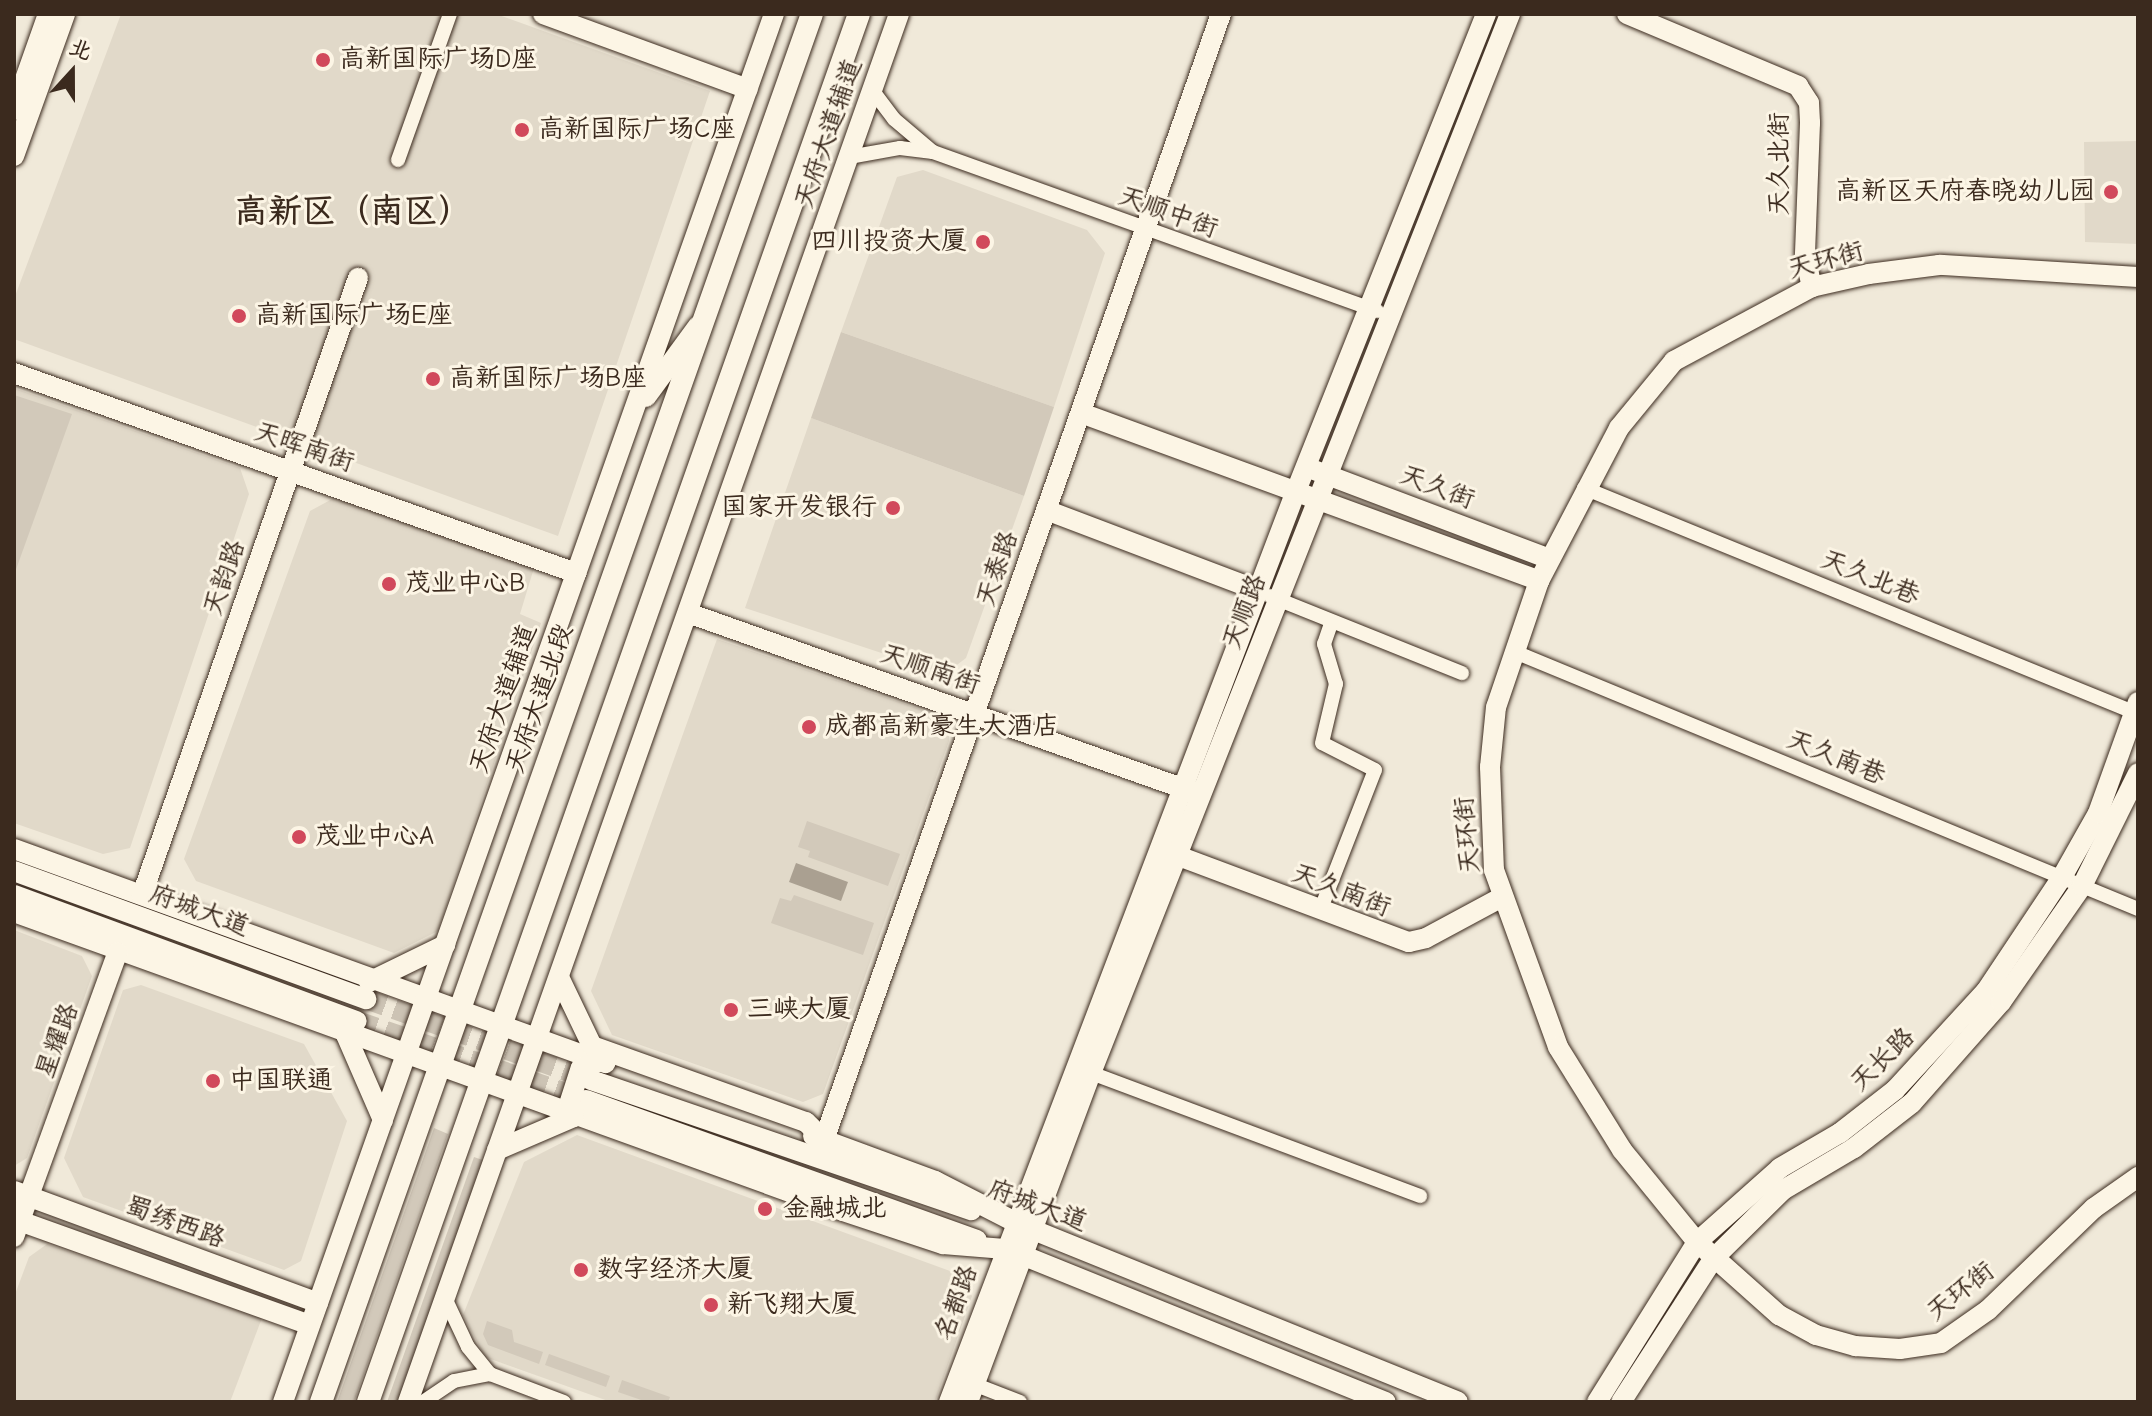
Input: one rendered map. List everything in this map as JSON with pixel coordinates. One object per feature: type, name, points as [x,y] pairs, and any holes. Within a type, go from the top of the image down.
[{"type":"main road","name":"天府大道北段","points":[[321,1402],[812,14]]},
{"type":"main road","points":[[368,1402],[859,14]]},
{"type":"street","points":[[14,110],[48,14]]},
{"type":"street","points":[[14,156],[65,14]]},
{"type":"street","points":[[398,160],[450,14]]},
{"type":"street","points":[[543,14],[748,89]]},
{"type":"street","name":"天府大道辅道","points":[[283,1402],[774,14]]},
{"type":"street","name":"天府大道辅道","points":[[408,1402],[899,14]]},
{"type":"street","name":"天泰路","points":[[824,1140],[1221,14]]},
{"type":"street","name":"天顺路","points":[[1023,1226],[1168,852],[1278,599],[1316,498],[1316,470],[1379,312],[1486,14]]},
{"type":"street","name":"天顺路","points":[[1379,312],[1510,14]]},
{"type":"street","name":"天久北街","points":[[1627,14],[1783,75],[1798,86],[1809,113],[1805,255],[1812,287]]},
{"type":"street","points":[[872,90],[894,119],[933,152]]},
{"type":"street","points":[[849,157],[900,148],[933,152]]},
{"type":"street","name":"天顺中街","points":[[933,152],[1145,231],[1379,312]]},
{"type":"street","name":"天环街","points":[[2138,277],[1939,265],[1812,287],[1674,361],[1619,428],[1584,488],[1539,581],[1496,707],[1490,767],[1492,855],[1502,897],[1558,1047],[1622,1150],[1697,1242],[1779,1315],[1816,1335],[1855,1346],[1900,1349],[1941,1343],[1988,1310],[2094,1208],[2138,1177]]},
{"type":"street","name":"天韵路","points":[[142,895],[358,278]]},
{"type":"street","points":[[632,417],[705,316]]},
{"type":"street","name":"天晖南街","points":[[14,373],[576,573]]},
{"type":"street","name":"天久街","points":[[1081,413],[1539,581]]},
{"type":"street","name":"天顺路","points":[[1193,791],[1259,591],[1296,491],[1316,470]]},
{"type":"street","name":"天久街","points":[[1316,470],[1550,559]]},
{"type":"street","name":"天久北巷","points":[[1584,488],[2137,709]]},
{"type":"street","points":[[1046,510],[1462,673]]},
{"type":"street","name":"天顺南街","points":[[688,613],[1193,791]]},
{"type":"street","points":[[1320,911],[1375,770],[1322,743],[1336,684],[1324,644],[1331,624]]},
{"type":"street","name":"天久南巷","points":[[1515,652],[2138,909]]},
{"type":"street","name":"天长路","points":[[1597,1402],[1697,1242],[1780,1168],[1840,1133],[1895,1090],[1986,991],[2062,877],[2098,813],[2137,709]]},
{"type":"street","name":"天长路","points":[[1621,1402],[1713,1259],[1783,1190],[1854,1148],[1912,1103],[2001,1002],[2082,886],[2138,773]]},
{"type":"street","points":[[14,849],[537,1039],[596,1070]]},
{"type":"street","name":"天久南街","points":[[1168,852],[1409,942],[1426,938],[1502,897]]},
{"type":"street","name":"府城大道","points":[[14,871],[366,999]]},
{"type":"street","name":"府城大道","points":[[14,895],[352,1028],[406,1056],[516,1097],[580,1109],[1013,1252],[1386,1402]]},
{"type":"street","points":[[14,912],[118,952],[362,1031],[375,997],[367,978]]},
{"type":"street","points":[[367,978],[445,945]]},
{"type":"street","name":"星耀路","points":[[16,1226],[21,1194],[118,952]]},
{"type":"street","points":[[559,977],[592,1046],[806,1122],[824,1140]]},
{"type":"street","points":[[352,1028],[383,1120]]},
{"type":"street","points":[[497,1150],[580,1109],[570,1101],[581,1068],[596,1070],[824,1140],[935,1181],[1023,1226]]},
{"type":"street","name":"府城大道","points":[[596,1070],[898,1189],[1023,1226],[1458,1402]]},
{"type":"street","points":[[1083,1070],[1420,1196]]},
{"type":"street","name":"蜀绣西路","points":[[21,1194],[318,1303]]},
{"type":"street","name":"蜀绣西路","points":[[16,1226],[310,1325]]},
{"type":"street","name":"名都路","points":[[949,1402],[967,1388],[1023,1226]]},
{"type":"street","points":[[445,1298],[468,1347],[490,1374],[564,1402]]},
{"type":"street","points":[[423,1402],[454,1381],[490,1374]]},
{"type":"street","points":[[967,1388],[1020,1402]]},
{"type":"shaded area","points":[[121,14],[496,14],[710,91],[558,536],[14,339],[14,299]]},
{"type":"shaded area","name":"高新区天府春晓幼儿园","points":[[2138,141],[2138,244],[2085,242],[2084,142]]},
{"type":"shaded area","points":[[923,170],[1087,230],[1105,253],[1054,407],[841,332],[897,177]]},
{"type":"shaded area","points":[[841,332],[1054,407],[1024,496],[811,418]]},
{"type":"shaded area","points":[[14,388],[240,468],[249,494],[130,848],[103,854],[14,823]]},
{"type":"shaded area","points":[[14,395],[72,414],[14,575]]},
{"type":"shaded area","points":[[811,418],[1024,496],[966,658],[945,674],[745,608]]},
{"type":"shaded area","points":[[334,498],[534,568],[520,614],[541,623],[438,931],[394,953],[196,881],[184,859],[310,511]]},
{"type":"shaded area","points":[[717,639],[937,715],[949,724],[949,741],[823,1094],[803,1102],[612,1035],[591,991]]},
{"type":"shaded area","points":[[807,821],[900,854],[888,886],[808,857],[810,851],[798,847]]},
{"type":"shaded area","points":[[796,863],[848,882],[841,901],[789,882]]},
{"type":"shaded area","points":[[794,895],[874,923],[863,955],[771,923],[780,898],[791,901]]},
{"type":"shaded area","points":[[14,930],[82,956],[92,976],[27,1158],[14,1166]]},
{"type":"shaded area","points":[[141,985],[304,1044],[347,1121],[301,1261],[284,1270],[83,1197],[64,1158],[123,990]]},
{"type":"shaded area","points":[[434,1128],[448,1134],[354,1402],[337,1402]]},
{"type":"shaded area","points":[[577,1135],[950,1271],[972,1296],[935,1402],[611,1402],[485,1357],[463,1315],[524,1162]]},
{"type":"shaded area","points":[[474,1157],[491,1163],[406,1402],[387,1402]]},
{"type":"shaded area","points":[[47,1244],[262,1318],[230,1402],[14,1402],[14,1297],[29,1257]]},
{"type":"shaded area","points":[[487,1321],[512,1330],[514,1342],[543,1352],[539,1364],[488,1345],[483,1334]]},
{"type":"shaded area","points":[[549,1354],[610,1376],[606,1387],[545,1365]]},
{"type":"shaded area","points":[[622,1380],[670,1397],[668,1402],[647,1402],[618,1392]]},
{"type":"tunnel","points":[[366,999],[591,1080]]},
{"type":"tunnel","points":[[357,1021],[586,1100]]},
{"type":"place","name":"高新国际广场D座","points":[[323,60]]},
{"type":"place","name":"高新国际广场C座","points":[[522,130]]},
{"type":"place","name":"高新区天府春晓幼儿园","points":[[2111,192]]},
{"type":"place","name":"四川投资大厦","points":[[983,242]]},
{"type":"place","name":"高新国际广场E座","points":[[239,316]]},
{"type":"place","name":"高新国际广场B座","points":[[433,379]]},
{"type":"place","name":"国家开发银行","points":[[893,508]]},
{"type":"place","name":"茂业中心B","points":[[389,584]]},
{"type":"place","name":"成都高新豪生大酒店","points":[[809,727]]},
{"type":"place","name":"茂业中心A","points":[[299,837]]},
{"type":"place","name":"三峡大厦","points":[[731,1010]]},
{"type":"place","name":"中国联通","points":[[213,1081]]},
{"type":"place","name":"金融城北","points":[[765,1209]]},
{"type":"place","name":"数字经济大厦","points":[[581,1270]]},
{"type":"place","name":"新飞翔大厦","points":[[711,1305]]},
{"type":"district","name":"高新区（南区）","points":[[353,212]]}]
